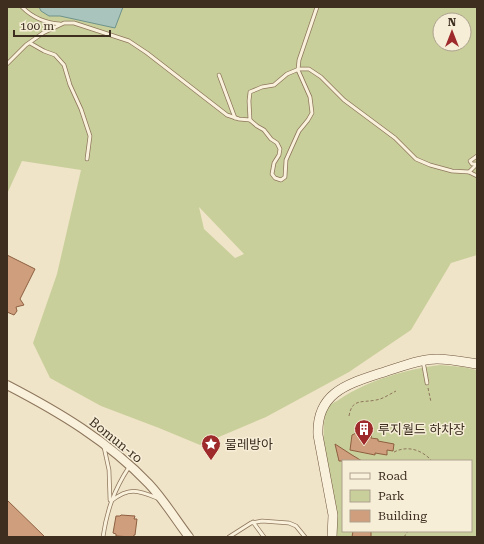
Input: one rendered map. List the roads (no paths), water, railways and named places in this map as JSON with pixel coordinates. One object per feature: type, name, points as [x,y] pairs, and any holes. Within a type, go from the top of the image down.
[{"type":"main road","points":[[332,537],[333,515],[318,435],[318,425],[321,411],[330,398],[347,385],[413,363],[437,359],[477,364]]},
{"type":"street","name":"Bomun-ro","points":[[7,385],[66,416],[121,457],[150,485],[189,537]]},
{"type":"lane","points":[[22,7],[36,18],[49,23],[74,23],[129,41],[147,53],[227,115],[235,118],[250,120],[264,130],[271,139],[277,142],[280,149],[280,155],[274,162],[272,174],[275,178],[281,180],[285,177],[286,160],[299,131],[312,113],[310,97],[298,70],[307,36],[317,7]]},
{"type":"lane","points":[[7,64],[43,33],[61,24]]},
{"type":"lane","points":[[30,43],[54,55],[64,65],[70,85],[90,136],[87,159]]},
{"type":"lane","points":[[250,120],[250,92],[262,87],[274,85],[288,74],[298,70],[309,69],[322,77],[344,100],[395,138],[416,159],[430,165],[452,171],[469,172],[477,176]]},
{"type":"lane","points":[[219,75],[235,118]]},
{"type":"lane","points":[[477,156],[470,162],[472,164],[477,164]]},
{"type":"lane","points":[[469,172],[477,164]]},
{"type":"lane","points":[[423,361],[427,383]]},
{"type":"lane","points":[[103,537],[110,502],[109,470],[104,444]]},
{"type":"lane","points":[[110,502],[130,466]]},
{"type":"lane","points":[[110,502],[120,494],[133,490],[161,499]]},
{"type":"lane","points":[[229,537],[253,522],[262,520],[289,523],[296,526],[305,537]]},
{"type":"lane","points":[[253,522],[264,537]]},
{"type":"water","points":[[39,7],[123,7],[115,28],[60,16],[49,16],[41,11]]},
{"type":"place","name":"루지월드 하차장","points":[[364,446]]},
{"type":"place","name":"물레방아","points":[[211,461]]}]
